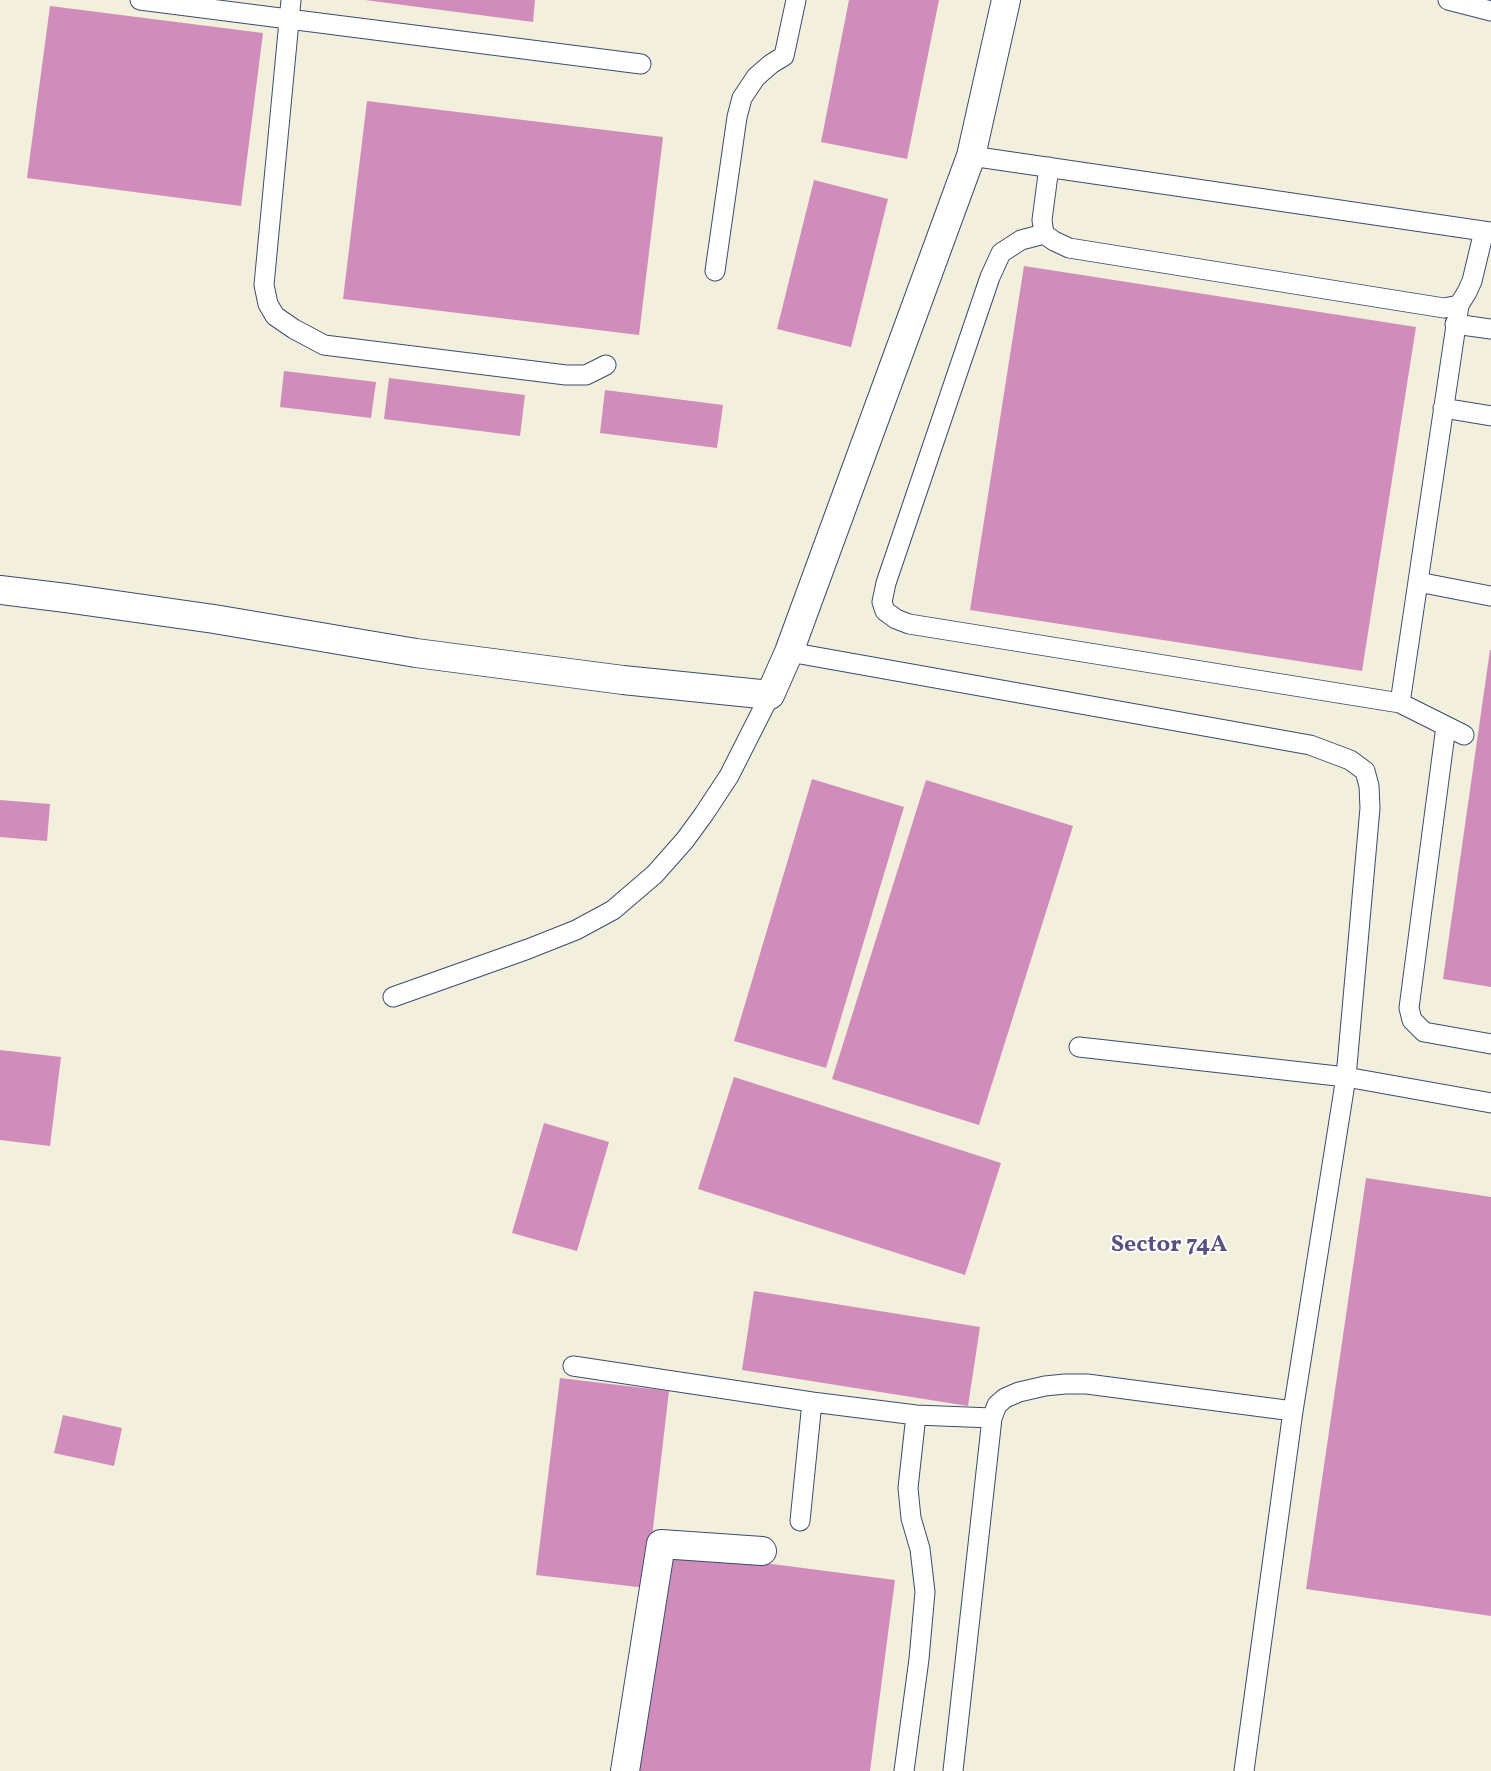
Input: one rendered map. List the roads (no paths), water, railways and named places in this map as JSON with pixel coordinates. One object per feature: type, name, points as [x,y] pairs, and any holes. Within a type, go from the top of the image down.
[{"type":"street","points":[[0,590],[214,619],[416,653],[623,680],[770,695],[789,652],[971,156],[1006,0]]},
{"type":"street","points":[[625,1771],[661,1544],[762,1550]]},
{"type":"lane","points":[[140,0],[641,64]]},
{"type":"lane","points":[[292,0],[264,285],[268,304],[275,316],[294,330],[324,345],[566,375],[586,375],[606,365]]},
{"type":"lane","points":[[715,272],[737,117],[742,98],[756,76],[784,56],[796,0]]},
{"type":"lane","points":[[1448,0],[1491,11]]},
{"type":"lane","points":[[971,156],[1487,232],[1472,281],[1459,305],[1400,703]]},
{"type":"lane","points":[[1044,234],[1042,220],[1049,168]]},
{"type":"lane","points":[[1459,305],[1444,308],[1069,248],[1044,234],[1021,240],[1001,253],[990,277],[886,584],[882,602],[885,611],[909,624],[1400,703],[1464,735]]},
{"type":"lane","points":[[1456,324],[1491,329]]},
{"type":"lane","points":[[1443,408],[1491,416]]},
{"type":"lane","points":[[1418,582],[1490,596]]},
{"type":"lane","points":[[789,652],[1310,745],[1350,760],[1365,771],[1370,808],[1346,1076],[1293,1411],[1244,1771]]},
{"type":"lane","points":[[393,997],[536,946],[576,930],[613,910],[655,874],[699,821],[729,776],[770,695]]},
{"type":"lane","points":[[1446,726],[1409,1008],[1412,1020],[1424,1032],[1491,1044]]},
{"type":"lane","points":[[1079,1047],[1346,1076],[1491,1103]]},
{"type":"lane","points":[[573,1366],[812,1402],[916,1415],[992,1418]]},
{"type":"lane","points":[[953,1771],[992,1418],[997,1405],[1012,1395],[1045,1386],[1087,1384],[1293,1411]]},
{"type":"lane","points":[[800,1520],[812,1402]]},
{"type":"lane","points":[[904,1771],[919,1660],[925,1592],[920,1549],[908,1503],[916,1415]]},
{"type":"district","name":"Sector 74A","points":[[1169,1247]]}]
